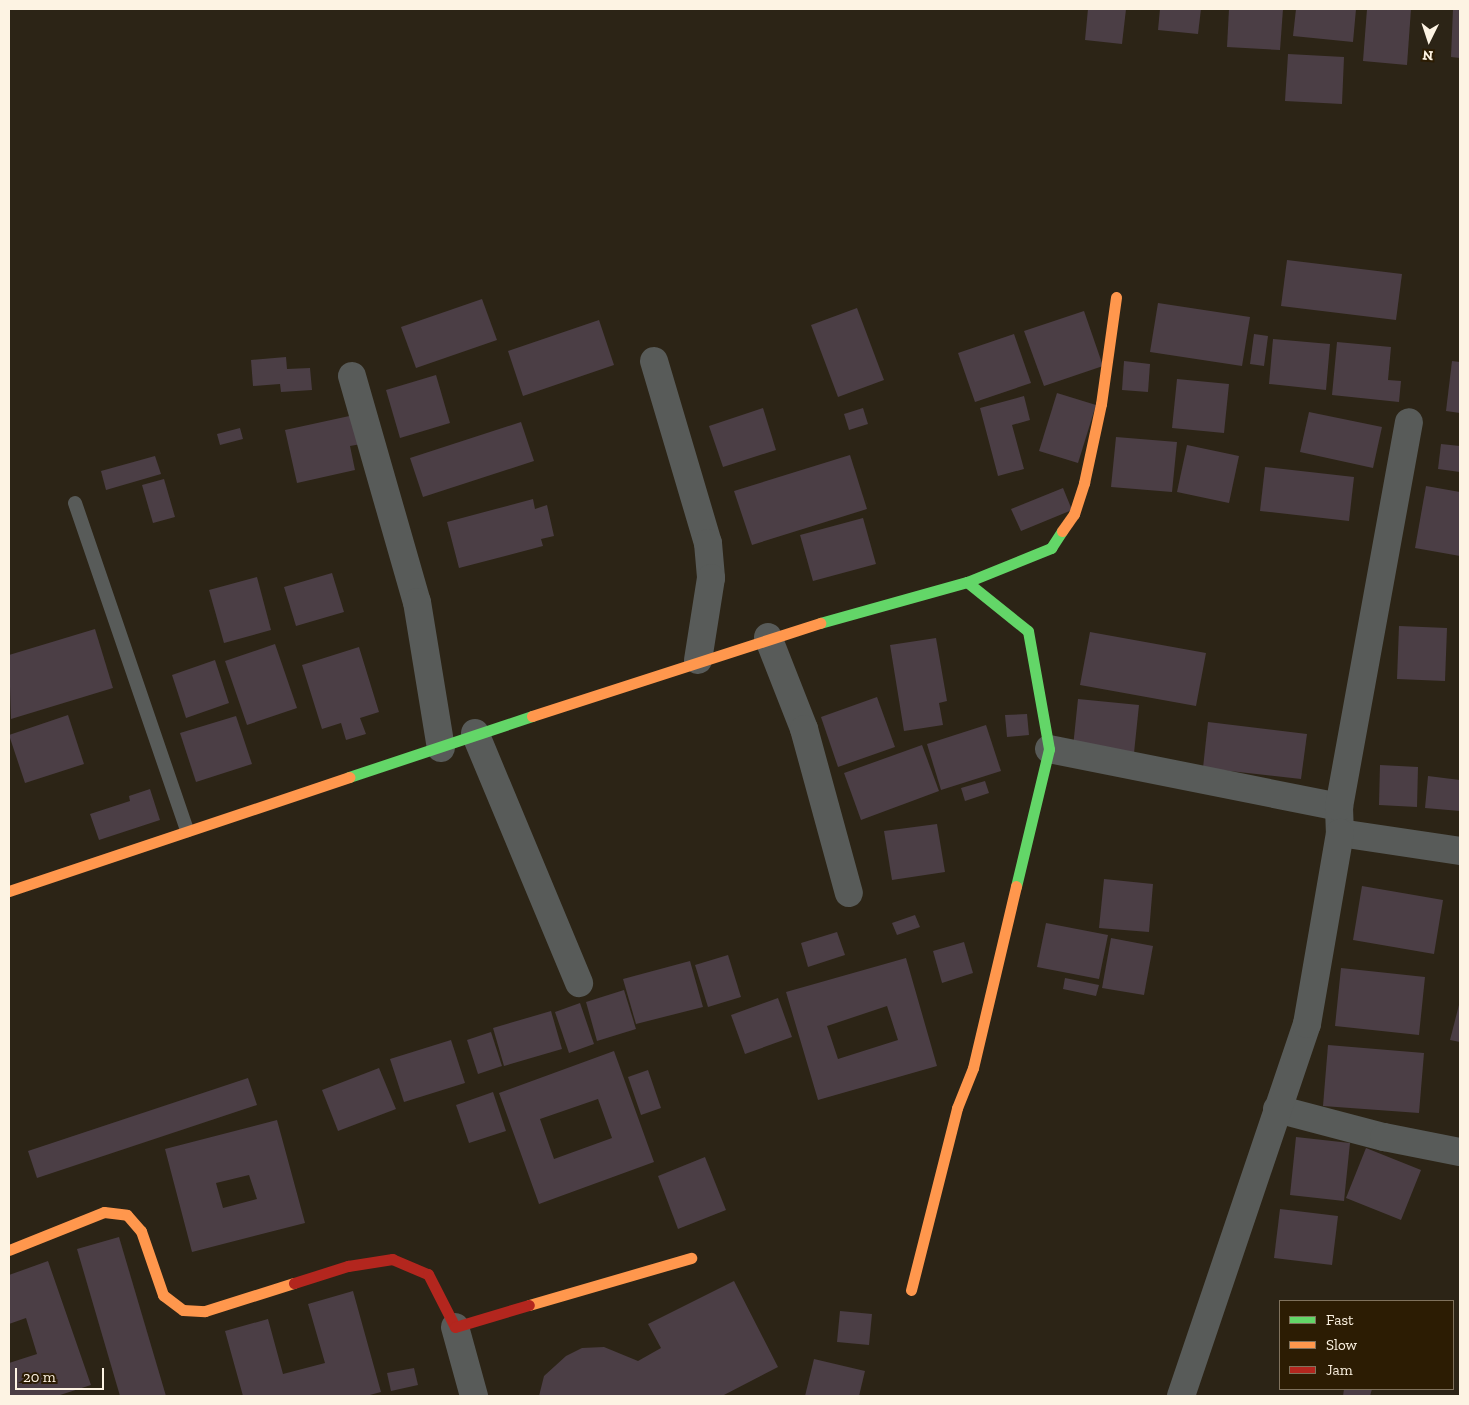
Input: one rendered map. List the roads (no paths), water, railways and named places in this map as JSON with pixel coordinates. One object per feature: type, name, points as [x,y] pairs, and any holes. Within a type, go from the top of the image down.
[{"type":"street","points":[[9,891],[187,830],[441,748],[476,733],[768,637],[967,582],[1051,548],[1074,514],[1084,483],[1101,404],[1116,297]]},
{"type":"street","points":[[654,361],[708,543],[711,578],[698,660]]},
{"type":"street","points":[[352,376],[417,602],[441,748]]},
{"type":"street","points":[[1181,1396],[1277,1109],[1292,1076],[1307,1024],[1340,820],[1409,422]]},
{"type":"street","points":[[911,1290],[957,1108],[973,1068],[1049,750],[1028,631],[967,582]]},
{"type":"street","points":[[768,637],[804,729],[849,893]]},
{"type":"street","points":[[476,733],[579,983]]},
{"type":"street","points":[[1049,750],[1460,851]]},
{"type":"street","points":[[1277,1109],[1460,1152]]},
{"type":"street","points":[[9,1250],[104,1212],[127,1215],[141,1230],[163,1295],[183,1310],[205,1311],[348,1266],[392,1259],[428,1274],[455,1327],[474,1396]]},
{"type":"street","points":[[455,1327],[691,1258]]},
{"type":"lane","points":[[75,503],[187,830]]}]
